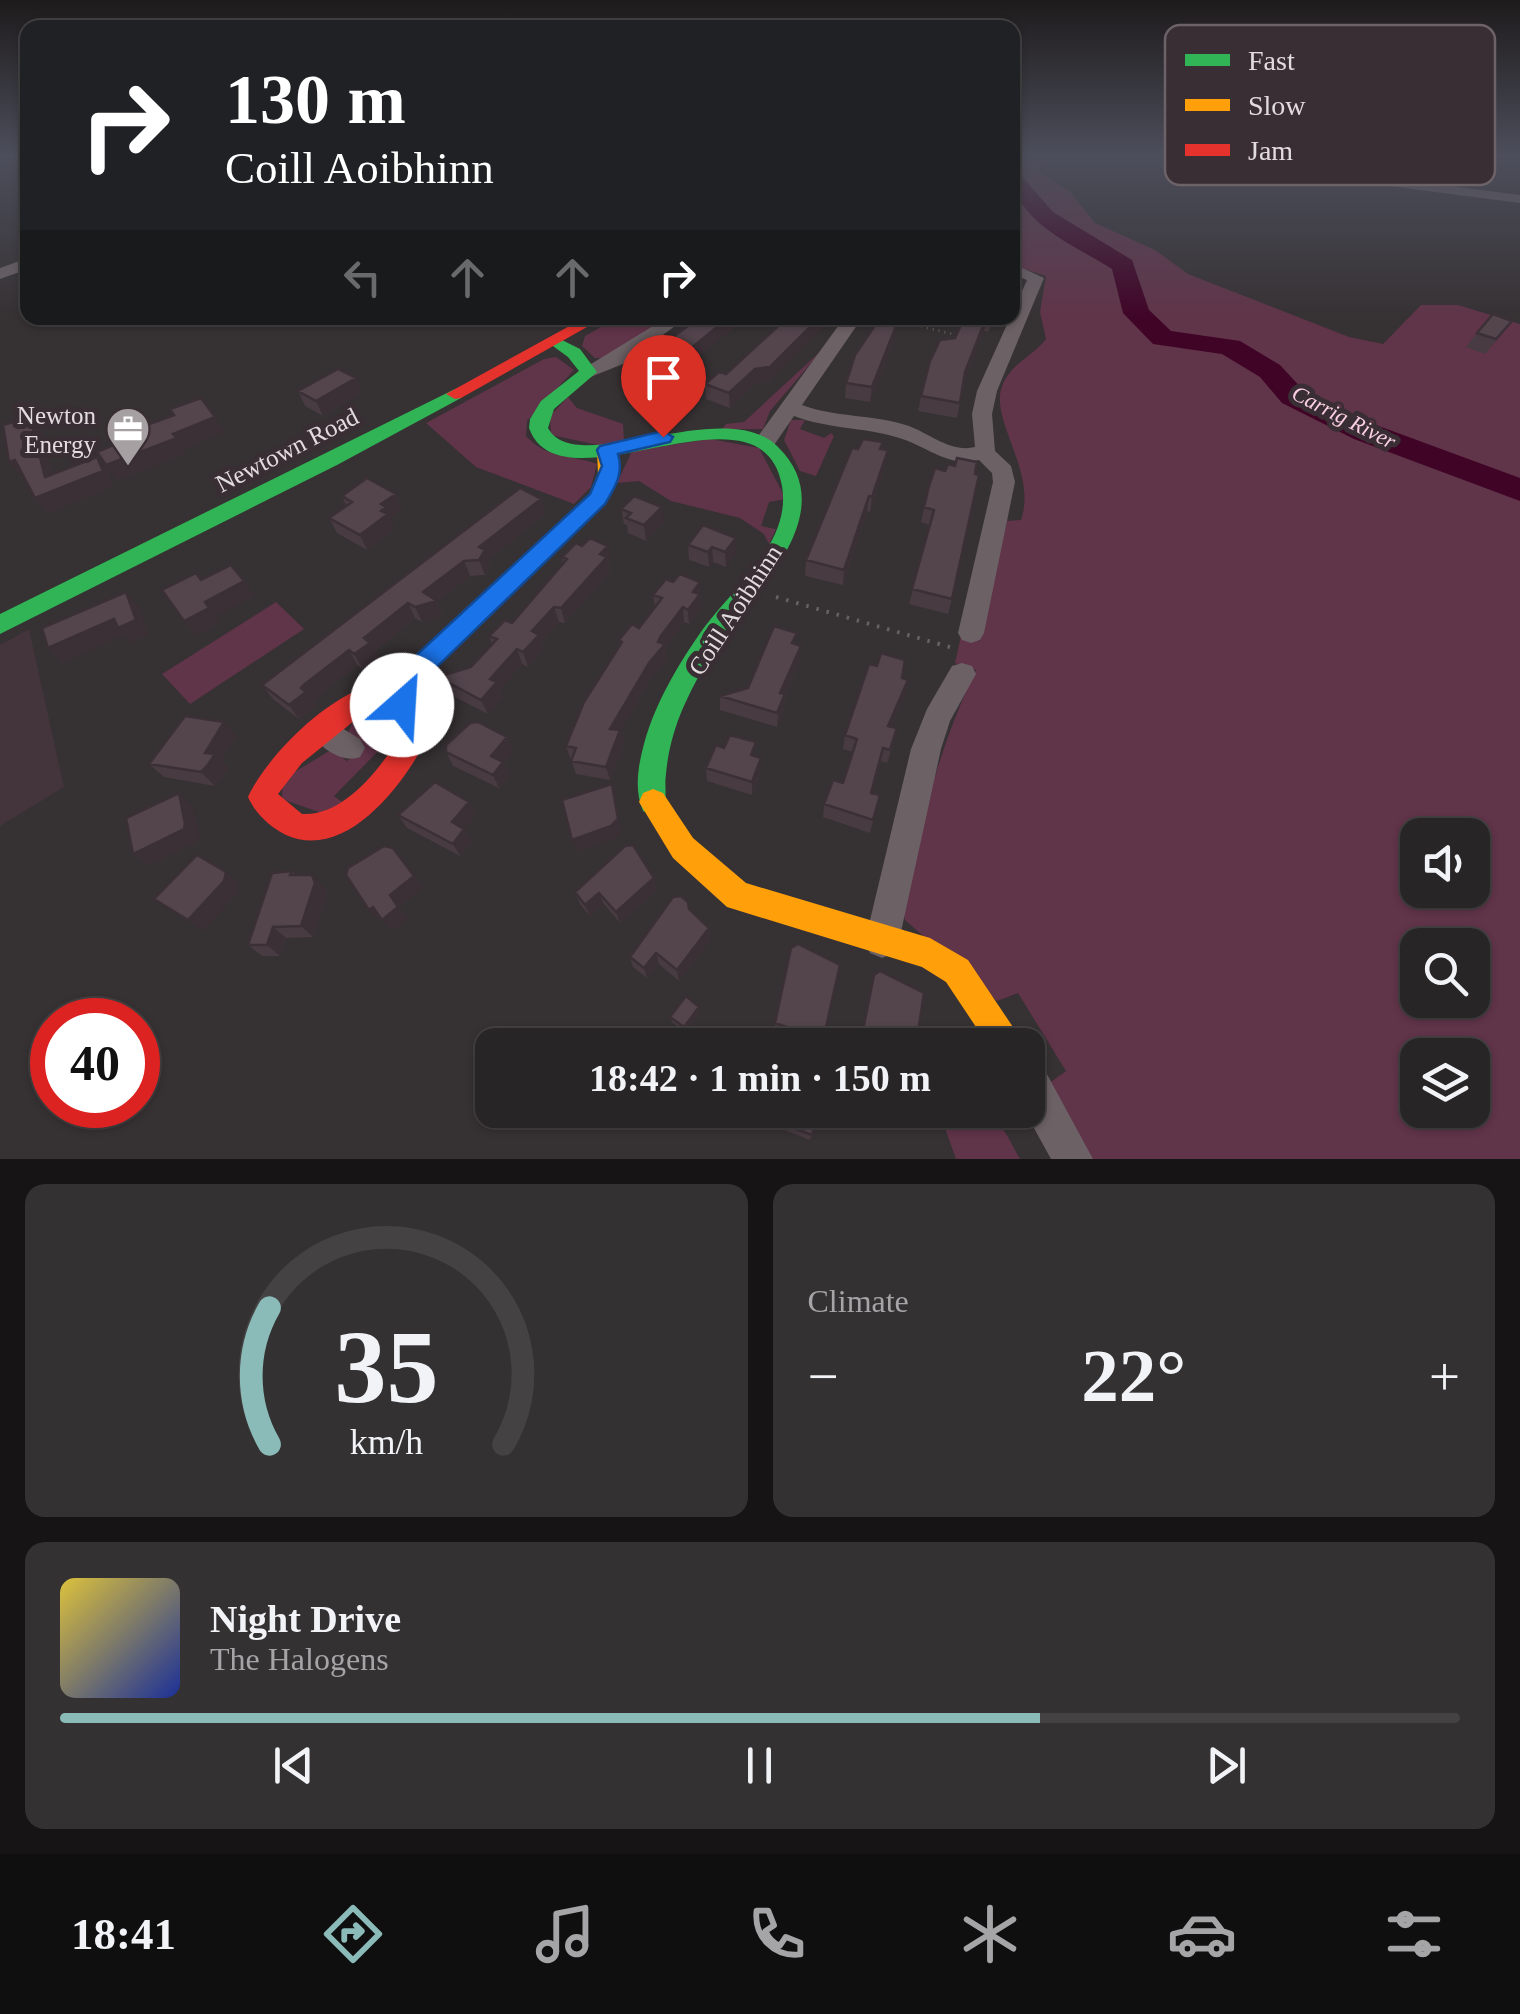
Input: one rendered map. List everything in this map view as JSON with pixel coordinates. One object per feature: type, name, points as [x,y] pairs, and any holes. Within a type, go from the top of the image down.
[{"type":"street","points":[[1020,271],[1036,278],[1020,314]]},
{"type":"street","name":"Newtown Road","points":[[0,624],[330,460],[583,325]]},
{"type":"street","points":[[667,325],[616,360],[588,372],[550,404],[538,425],[541,436],[558,448],[607,450],[693,433],[764,443],[848,325]]},
{"type":"street","points":[[984,452],[987,440],[980,419],[987,388],[1015,325]]},
{"type":"street","points":[[554,341],[574,353],[588,372]]},
{"type":"street","points":[[787,406],[824,420],[902,431],[964,457],[984,452]]},
{"type":"street","name":"Coill Aoibhinn","points":[[764,443],[781,458],[794,489],[791,515],[782,540],[693,668],[654,757],[650,789],[655,809],[664,826],[716,883],[738,896],[930,954],[957,971],[996,1028]]},
{"type":"street","points":[[361,700],[266,782],[262,797],[270,808],[303,829],[317,831],[349,815],[411,745],[418,731],[414,716],[402,705],[400,694],[405,681],[597,499],[612,466],[607,450]]},
{"type":"street","points":[[972,633],[1004,482],[1003,471],[984,452]]},
{"type":"street","points":[[882,941],[926,749],[962,674]]},
{"type":"street","points":[[324,730],[350,748]]},
{"type":"street","points":[[1045,1109],[1073,1159]]},
{"type":"path","points":[[916,325],[1006,346]]},
{"type":"path","points":[[749,588],[954,648],[948,669],[962,674]]},
{"type":"shaded area","points":[[1020,209],[1084,209],[1095,223],[1155,250],[1188,274],[1349,337],[1383,344],[1421,305],[1458,305],[1520,324],[1520,1159],[1092,1159],[1048,1084],[1066,1071],[1045,1037],[1045,1028],[1040,1028],[1018,993],[997,1001],[905,920],[902,908],[932,787],[976,670],[955,663],[961,636],[980,641],[1007,521],[1021,520],[1023,483],[1000,398],[1011,371],[1046,339],[1040,312],[1046,276],[1020,267]]},
{"type":"shaded area","points":[[605,325],[657,325],[603,358],[595,358],[582,346],[585,336]]},
{"type":"shaded area","points":[[823,349],[770,411],[763,429],[722,429],[726,424],[744,422]]},
{"type":"shaded area","points":[[556,357],[574,370],[527,421],[526,436],[542,449],[597,464],[591,487],[574,504],[476,467],[426,423],[544,359]]},
{"type":"shaded area","points":[[568,397],[577,408],[623,424],[624,440],[603,446],[551,435],[550,416]]},
{"type":"shaded area","points":[[791,420],[805,420],[800,429],[824,438],[831,433],[834,436],[816,476],[800,471],[784,440]]},
{"type":"shaded area","points":[[710,439],[759,448],[786,499],[769,502],[761,526],[776,529],[769,544],[764,534],[740,518],[671,501],[639,481],[617,483],[632,451]]},
{"type":"shaded area","points":[[276,602],[304,629],[190,704],[162,674]]},
{"type":"shaded area","points":[[29,629],[64,787],[0,826],[0,645]]},
{"type":"shaded area","points":[[391,668],[399,673],[406,729],[398,747],[387,742],[334,796],[345,804],[327,815],[282,799],[283,779],[331,750],[347,761],[361,747],[347,735],[368,687]]},
{"type":"shaded area","points":[[945,1128],[1001,1128],[1020,1159],[956,1159]]},
{"type":"building","points":[[1493,314],[1512,321],[1496,339],[1477,333]]},
{"type":"building","points":[[689,325],[719,325],[673,363],[652,352]]},
{"type":"building","points":[[779,325],[812,325],[770,367],[755,369],[729,393],[705,384],[719,372],[726,374]]},
{"type":"building","points":[[875,325],[896,325],[872,387],[846,383],[855,355]]},
{"type":"building","points":[[961,325],[983,325],[965,372],[960,403],[921,396],[940,340],[955,338]]},
{"type":"building","points":[[338,369],[356,378],[316,401],[298,391]]},
{"type":"building","points":[[642,370],[665,378],[650,391],[627,383]]},
{"type":"building","points":[[201,398],[215,417],[173,434],[177,438],[106,465],[97,452],[121,442],[117,436],[174,415],[170,409]]},
{"type":"building","points":[[30,417],[45,477],[97,457],[103,471],[35,498],[15,460],[9,462],[3,425]]},
{"type":"building","points":[[863,439],[883,442],[880,449],[888,450],[844,570],[806,560],[852,448],[858,449]]},
{"type":"building","points":[[957,458],[977,462],[975,474],[979,475],[952,599],[912,589],[934,510],[924,507],[935,468],[945,471],[948,464],[955,466]]},
{"type":"building","points":[[367,478],[396,494],[381,504],[386,507],[381,511],[388,514],[360,535],[329,518],[352,502],[342,496]]},
{"type":"building","points":[[520,488],[541,499],[479,547],[485,550],[479,560],[464,561],[423,592],[437,601],[415,607],[408,603],[364,638],[370,643],[354,654],[349,650],[305,684],[301,688],[306,692],[289,705],[262,685]]},
{"type":"building","points":[[634,496],[662,507],[644,525],[626,518],[631,513],[621,509]]},
{"type":"building","points":[[703,525],[736,538],[725,552],[712,547],[708,552],[688,545]]},
{"type":"building","points":[[590,538],[608,546],[600,554],[607,557],[561,608],[554,607],[532,631],[539,635],[523,652],[517,649],[490,679],[497,682],[481,700],[438,677],[471,667],[497,639],[489,636],[505,620],[512,623],[567,559],[562,557],[576,543],[582,546]]},
{"type":"building","points":[[231,565],[244,581],[205,602],[209,608],[184,621],[162,590],[196,573],[201,580]]},
{"type":"building","points":[[680,574],[700,582],[693,592],[700,594],[688,610],[683,607],[661,636],[658,642],[665,644],[649,663],[610,729],[620,730],[606,767],[571,761],[576,748],[566,746],[584,702],[622,642],[619,640],[632,624],[639,628],[662,598],[653,595],[666,579],[673,582]]},
{"type":"building","points":[[126,592],[136,620],[118,628],[114,619],[48,648],[42,628]]},
{"type":"building","points":[[774,626],[797,633],[792,643],[801,646],[780,693],[785,694],[777,713],[720,696],[748,688]]},
{"type":"building","points":[[881,653],[905,660],[902,678],[908,680],[888,726],[897,728],[890,750],[883,748],[871,793],[880,795],[873,820],[824,804],[833,780],[843,783],[857,739],[845,735],[869,664],[877,666]]},
{"type":"building","points":[[185,716],[224,722],[205,753],[215,754],[207,766],[201,772],[149,764]]},
{"type":"building","points":[[478,722],[507,737],[491,756],[503,762],[493,775],[446,752],[446,745],[470,723]]},
{"type":"building","points":[[730,735],[756,742],[751,755],[761,758],[752,782],[706,768],[716,745],[724,748]]},
{"type":"building","points":[[435,782],[469,802],[452,822],[464,829],[453,844],[398,815]]},
{"type":"building","points":[[612,784],[618,819],[611,826],[572,840],[562,800]]},
{"type":"building","points":[[179,793],[184,829],[133,854],[126,818]]},
{"type":"building","points":[[633,845],[654,878],[616,912],[599,893],[585,905],[575,892],[625,846]]},
{"type":"building","points":[[384,846],[393,848],[414,876],[390,895],[398,907],[382,920],[373,907],[369,910],[346,875],[348,868]]},
{"type":"building","points":[[197,855],[226,872],[224,881],[188,920],[154,899]]},
{"type":"building","points":[[292,871],[290,875],[312,875],[315,883],[301,926],[273,927],[267,945],[248,945],[272,873]]},
{"type":"building","points":[[681,896],[709,928],[677,970],[656,953],[644,968],[630,957],[673,897]]},
{"type":"building","points":[[798,944],[840,965],[826,1028],[789,1028],[775,1023],[791,948]]},
{"type":"building","points":[[880,971],[924,993],[919,1028],[863,1028],[874,975]]},
{"type":"building","points":[[686,996],[699,1007],[684,1027],[670,1017]]},
{"type":"building","points":[[794,1128],[814,1128],[812,1135]]},
{"type":"waterway","name":"Carrig River","points":[[1038,209],[1123,265],[1136,313],[1163,338],[1230,347],[1270,371],[1293,397],[1365,432],[1520,490]]},
{"type":"traffic: fast","points":[[554,341],[574,353],[588,372],[543,412],[538,428],[547,441],[572,451],[588,452],[691,435],[745,437],[767,446],[783,463],[792,486],[792,510],[774,555],[713,634],[668,714],[654,759],[653,802]]},
{"type":"traffic: fast","points":[[0,625],[330,461],[455,394]]},
{"type":"traffic: slow","points":[[489,601],[597,499],[608,476],[607,450]]},
{"type":"traffic: slow","points":[[653,802],[683,848],[738,896],[930,954],[957,971],[996,1028]]},
{"type":"traffic: jam","points":[[455,394],[582,325]]},
{"type":"traffic: jam","points":[[361,700],[305,742],[270,781],[262,797],[288,821],[300,827],[323,826],[339,819],[372,793],[418,731],[403,701],[405,681],[489,601]]},
{"type":"place","name":"Newton Energy","points":[[128,467]]},
{"type":"route","points":[[402,705],[400,694],[405,681],[597,499],[612,466],[607,450],[663,437]]}]
